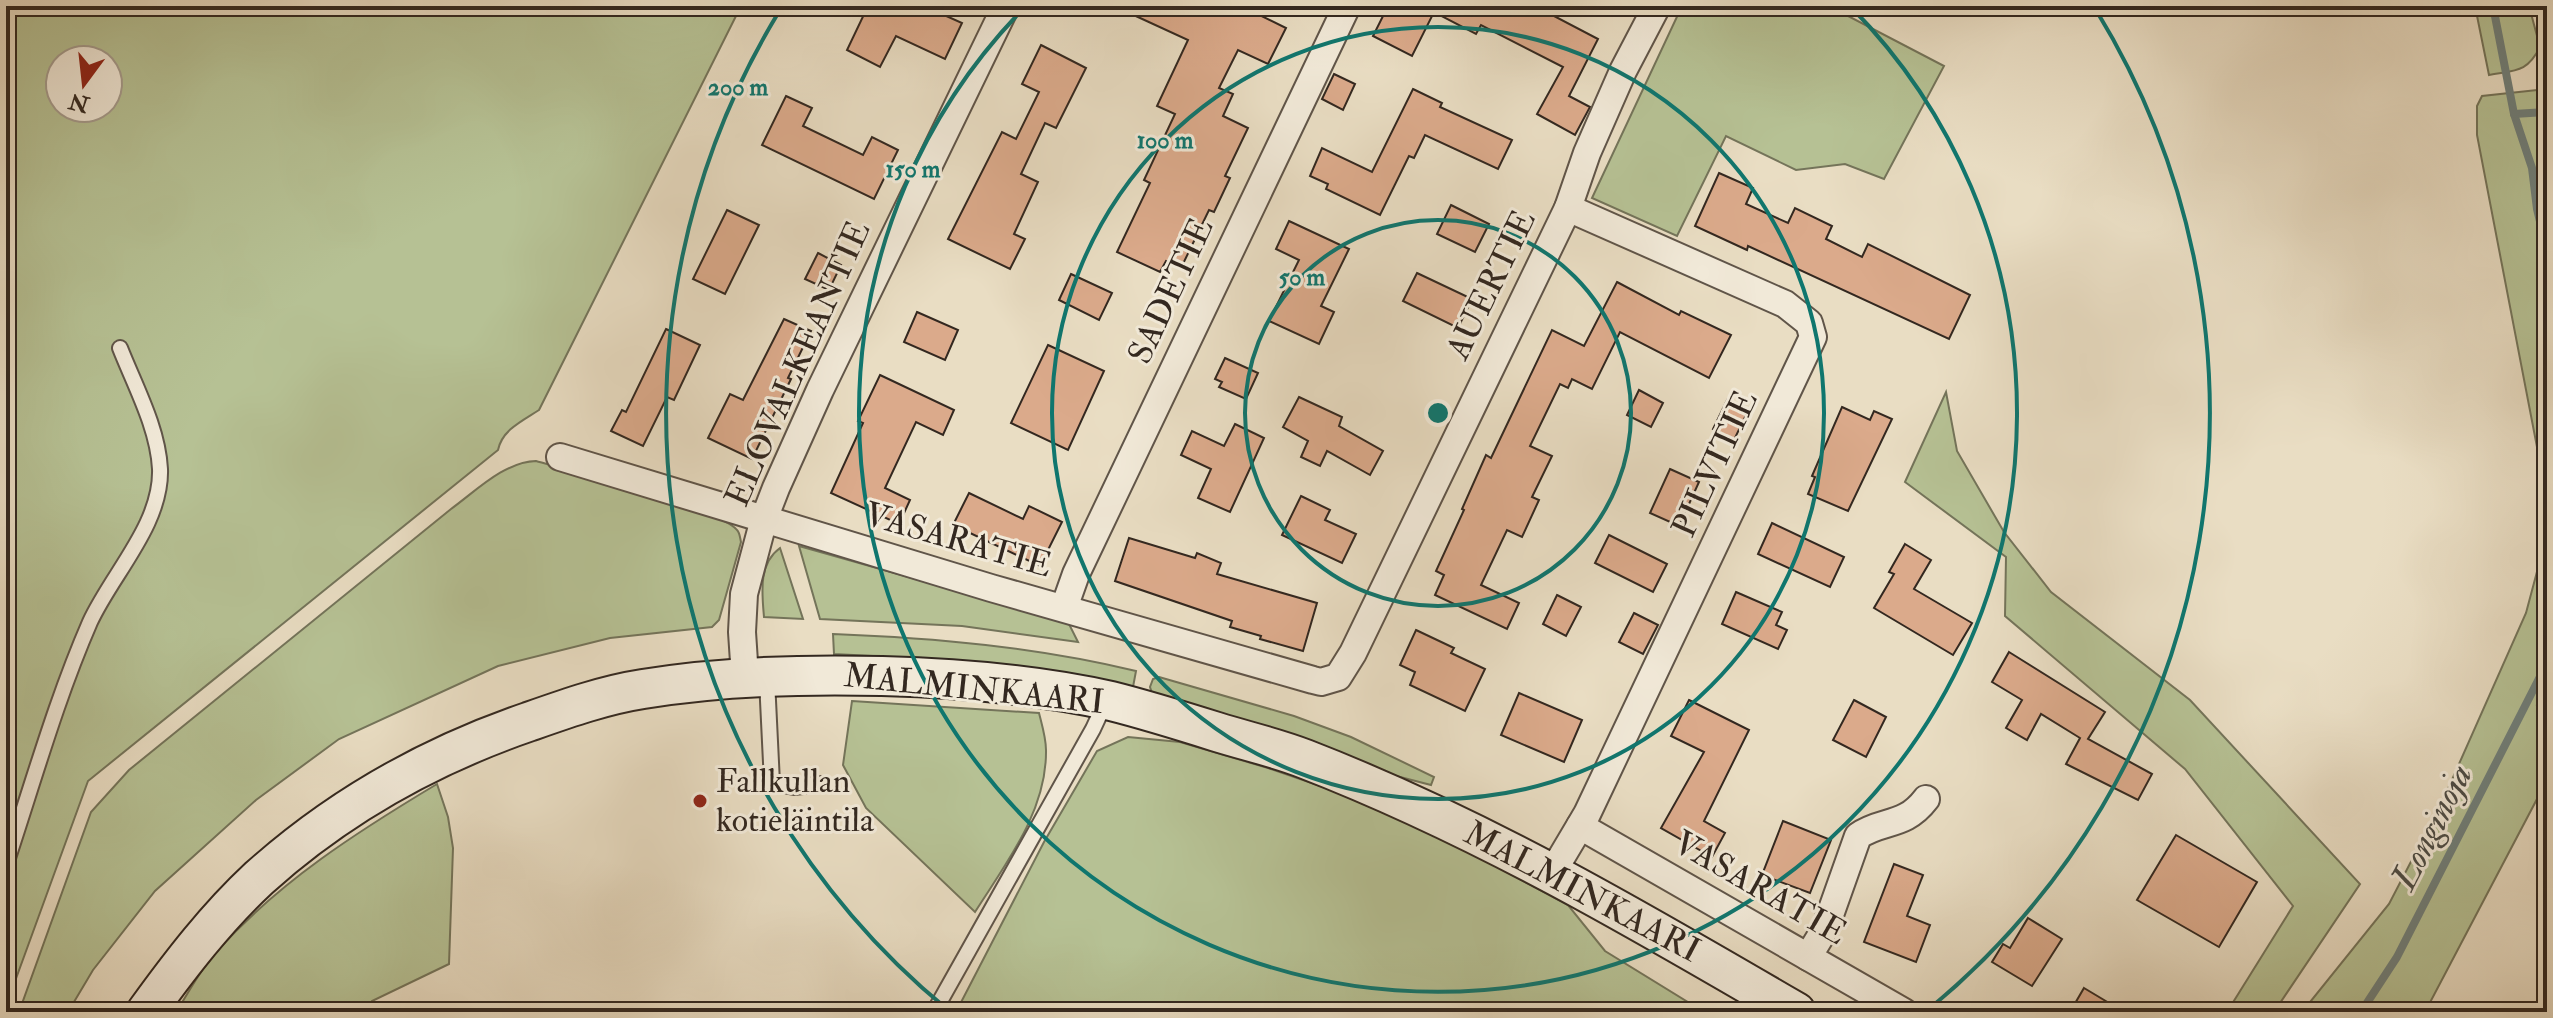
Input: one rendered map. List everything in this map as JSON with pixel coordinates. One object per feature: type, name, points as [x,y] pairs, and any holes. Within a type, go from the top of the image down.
[{"type":"main road","name":"MALMINKAARI","points":[[146,1012],[207,933],[258,880],[305,840],[401,777],[447,752],[587,703],[638,690],[756,676],[927,677],[1031,688],[1107,700],[1301,757],[1435,814],[1552,873],[1796,1012]]},
{"type":"street","name":"ELOVALKEANTIE","points":[[756,676],[742,613],[764,519],[820,390],[1006,6]]},
{"type":"street","name":"SADETIE","points":[[1064,608],[1076,574],[1347,6]]},
{"type":"street","name":"AUERTIE","points":[[1338,677],[1353,653],[1568,208],[1587,153],[1623,71],[1657,6]]},
{"type":"street","name":"PILVITIE","points":[[1552,873],[1580,826],[1695,590],[1813,337],[1809,323],[1785,304],[1568,208]]},
{"type":"street","name":"VASARATIE","points":[[560,457],[1313,680],[1321,682],[1338,677]]},
{"type":"street","points":[[1808,957],[1825,929],[1858,836],[1917,811],[1926,799]]},
{"type":"street","name":"VASARATIE","points":[[1580,826],[1904,1012]]},
{"type":"lane","points":[[6,864],[90,623],[107,587],[137,543],[157,495],[160,469],[152,432],[120,348]]},
{"type":"lane","points":[[756,676],[772,783],[794,787],[821,784]]},
{"type":"lane","points":[[934,1012],[1107,700]]},
{"type":"green space","points":[[6,6],[741,6],[539,410],[508,431],[498,450],[88,781],[6,1006]]},
{"type":"green space","points":[[1682,6],[1829,6],[1944,66],[1884,179],[1845,164],[1796,170],[1726,136],[1677,236],[1592,198]]},
{"type":"green space","points":[[2475,6],[2529,6],[2540,47],[2530,62],[2513,71],[2489,75]]},
{"type":"green space","points":[[2547,89],[2547,499],[2477,135],[2477,106],[2482,96]]},
{"type":"green space","points":[[1946,392],[1957,451],[2004,532],[2051,592],[2190,700],[2360,884],[2274,1012],[2227,1012],[2293,906],[2185,769],[2005,616],[2006,557],[1905,482]]},
{"type":"green space","points":[[536,461],[675,502],[704,512],[737,530],[741,542],[719,620],[712,627],[610,638],[498,666],[339,739],[256,800],[155,891],[93,970],[68,1012],[19,1012],[91,812],[129,770],[480,486],[513,466]]},
{"type":"green space","points":[[2547,534],[2547,687],[2537,705],[2547,711],[2547,780],[2425,1012],[2302,1012],[2389,904],[2443,800],[2526,613]]},
{"type":"green space","points":[[799,546],[1068,622],[1078,642],[962,626],[820,619]]},
{"type":"green space","points":[[780,548],[803,619],[764,617],[762,589],[765,571],[768,562]]},
{"type":"green space","points":[[833,634],[986,645],[1136,671],[1133,687],[984,666],[834,654]]},
{"type":"green space","points":[[1159,677],[1294,716],[1351,737],[1434,777],[1431,785],[1377,771],[1152,693],[1150,687],[1153,679]]},
{"type":"green space","points":[[852,701],[1039,713],[1046,750],[1040,794],[1022,836],[975,912],[866,808],[843,765]]},
{"type":"green space","points":[[1128,737],[1180,742],[1268,768],[1329,789],[1447,840],[1568,905],[1605,951],[1704,1012],[956,1012],[1044,842],[1097,751]]},
{"type":"green space","points":[[437,784],[448,817],[453,848],[449,964],[372,1001],[367,1012],[176,1012],[211,958],[267,902],[349,839]]},
{"type":"building","points":[[868,6],[924,6],[962,23],[945,59],[896,36],[880,67],[847,50]]},
{"type":"building","points":[[1114,6],[1241,6],[1286,28],[1268,64],[1238,50],[1219,88],[1233,94],[1223,116],[1248,128],[1225,176],[1230,178],[1214,212],[1209,210],[1181,268],[1166,261],[1160,272],[1117,252],[1150,183],[1144,180],[1175,114],[1157,106],[1188,40]]},
{"type":"building","points":[[1388,6],[1535,6],[1598,39],[1569,96],[1590,107],[1575,135],[1537,114],[1563,67],[1481,25],[1476,34],[1434,12],[1412,56],[1373,36]]},
{"type":"building","points":[[1041,45],[1086,68],[1056,128],[1045,123],[1021,174],[1038,182],[1014,234],[1025,239],[1010,269],[948,239],[1002,132],[1016,139],[1039,92],[1022,84]]},
{"type":"building","points":[[1334,74],[1355,84],[1343,110],[1322,99]]},
{"type":"building","points":[[1413,89],[1442,103],[1440,107],[1512,140],[1498,169],[1425,135],[1414,158],[1409,156],[1380,215],[1326,189],[1328,184],[1310,176],[1322,148],[1372,172]]},
{"type":"building","points":[[786,96],[812,108],[803,126],[863,155],[872,137],[898,150],[874,199],[762,145]]},
{"type":"building","points":[[1719,173],[1753,188],[1746,204],[1788,223],[1795,208],[1832,226],[1826,239],[1862,257],[1868,244],[1970,295],[1949,339],[1748,246],[1747,250],[1695,226]]},
{"type":"building","points":[[1451,205],[1489,224],[1475,252],[1437,234]]},
{"type":"building","points":[[727,210],[759,225],[725,294],[693,279]]},
{"type":"building","points":[[1289,221],[1349,249],[1321,306],[1334,312],[1319,344],[1269,321],[1299,260],[1276,249]]},
{"type":"building","points":[[818,253],[841,265],[829,290],[805,279]]},
{"type":"building","points":[[1417,273],[1472,299],[1458,328],[1403,301]]},
{"type":"building","points":[[1071,274],[1112,293],[1099,320],[1059,300]]},
{"type":"building","points":[[1617,282],[1679,315],[1681,311],[1731,335],[1709,378],[1620,332],[1592,389],[1572,379],[1568,388],[1560,384],[1530,446],[1552,456],[1532,497],[1539,500],[1522,537],[1507,530],[1481,585],[1519,603],[1507,629],[1435,595],[1444,575],[1436,571],[1486,455],[1491,458],[1552,330],[1584,346]]},
{"type":"building","points":[[917,312],[958,330],[945,360],[904,342]]},
{"type":"building","points":[[784,319],[811,331],[752,459],[708,438],[730,394],[743,400]]},
{"type":"building","points":[[666,329],[700,345],[674,400],[667,397],[643,446],[611,431],[622,410],[626,412]]},
{"type":"building","points":[[1048,345],[1104,371],[1068,450],[1011,423]]},
{"type":"building","points":[[1225,358],[1258,373],[1246,399],[1219,387],[1222,382],[1215,379]]},
{"type":"building","points":[[880,375],[954,410],[943,435],[916,422],[885,488],[910,500],[899,524],[831,493],[863,423],[858,421]]},
{"type":"building","points":[[1639,390],[1663,403],[1651,427],[1627,415]]},
{"type":"building","points":[[1299,397],[1342,417],[1339,426],[1383,451],[1370,475],[1327,451],[1320,466],[1301,457],[1308,441],[1283,427]]},
{"type":"building","points":[[1727,400],[1748,411],[1734,440],[1713,429]]},
{"type":"building","points":[[1842,407],[1870,420],[1874,411],[1892,419],[1848,511],[1808,494],[1815,477],[1812,476]]},
{"type":"building","points":[[1235,424],[1264,438],[1230,512],[1198,498],[1211,469],[1181,455],[1192,431],[1224,446]]},
{"type":"building","points":[[1670,469],[1699,482],[1679,526],[1650,513]]},
{"type":"building","points":[[969,493],[1023,519],[1029,506],[1062,522],[1040,566],[953,525]]},
{"type":"building","points":[[1301,496],[1330,510],[1325,520],[1356,534],[1342,563],[1282,535]]},
{"type":"building","points":[[1772,523],[1844,557],[1830,587],[1758,554]]},
{"type":"building","points":[[1609,535],[1667,564],[1653,592],[1595,563]]},
{"type":"building","points":[[1129,538],[1195,558],[1197,553],[1221,563],[1217,574],[1317,603],[1303,651],[1260,639],[1261,636],[1230,627],[1232,621],[1115,581]]},
{"type":"building","points":[[1905,544],[1931,560],[1914,589],[1972,623],[1953,655],[1874,608],[1894,574],[1889,572]]},
{"type":"building","points":[[1736,592],[1782,612],[1776,625],[1787,630],[1778,649],[1722,624]]},
{"type":"building","points":[[1557,595],[1581,607],[1566,636],[1543,624]]},
{"type":"building","points":[[1634,613],[1658,625],[1643,654],[1619,642]]},
{"type":"building","points":[[1416,630],[1454,648],[1451,653],[1485,669],[1465,711],[1410,685],[1415,672],[1400,665]]},
{"type":"building","points":[[2009,652],[2105,712],[2088,739],[2152,774],[2138,800],[2066,764],[2080,738],[2041,714],[2027,740],[2006,728],[2022,700],[1992,682]]},
{"type":"building","points":[[1519,693],[1582,720],[1564,762],[1501,735]]},
{"type":"building","points":[[1689,700],[1749,730],[1704,821],[1725,833],[1712,857],[1661,828],[1704,752],[1671,736]]},
{"type":"building","points":[[1854,700],[1886,717],[1866,757],[1833,740]]},
{"type":"building","points":[[1783,821],[1831,840],[1810,893],[1762,875]]},
{"type":"building","points":[[2176,835],[2257,882],[2219,947],[2137,900]]},
{"type":"building","points":[[1894,864],[1923,875],[1907,916],[1930,925],[1916,962],[1864,942]]},
{"type":"building","points":[[2028,918],[2062,939],[2032,986],[1992,962],[2003,944],[2010,948]]},
{"type":"building","points":[[2084,988],[2124,1012],[2070,1012]]},
{"type":"waterway","name":"Longinoja","points":[[2493,6],[2514,114],[2532,168],[2537,209],[2547,250]]},
{"type":"waterway","points":[[2514,114],[2547,112]]},
{"type":"waterway","name":"Longinoja","points":[[2361,1012],[2397,957],[2547,663]]},
{"type":"place","name":"Fallkullan kotieläintila","points":[[700,801]]}]
